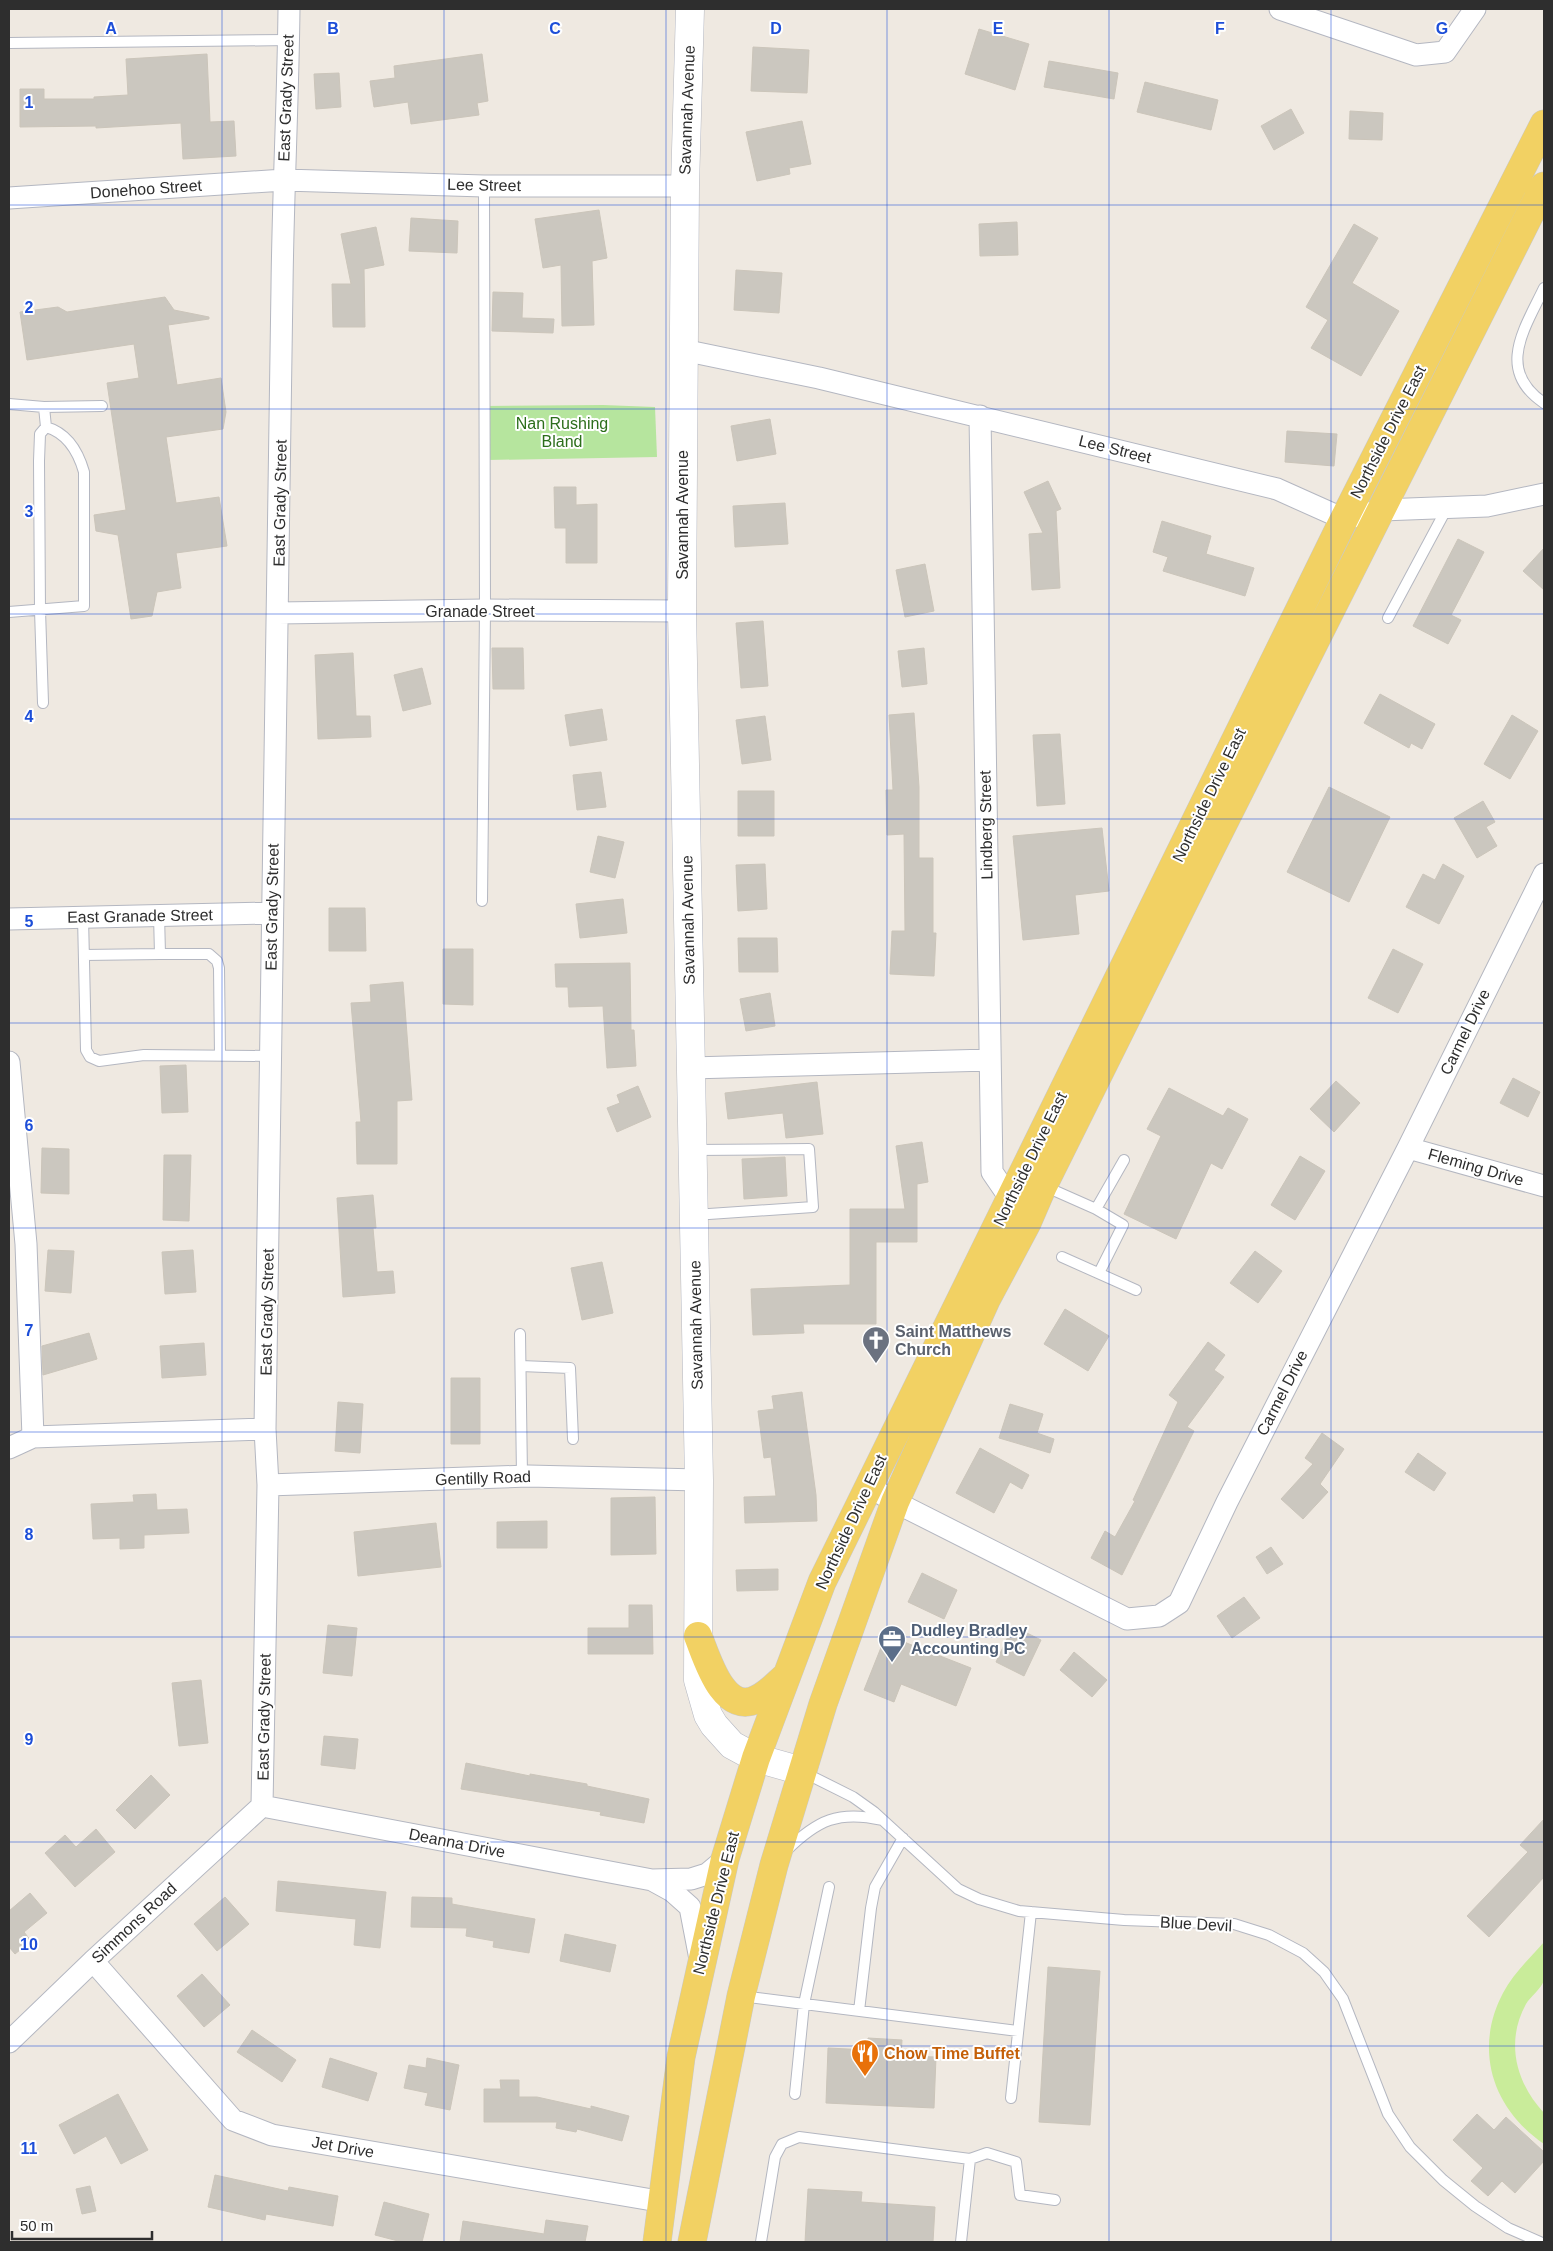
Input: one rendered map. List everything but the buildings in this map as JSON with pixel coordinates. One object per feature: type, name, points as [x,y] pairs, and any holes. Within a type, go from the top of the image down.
[{"type":"main road","name":"Northside Drive East","points":[[657,2242],[664,2202],[681,2057],[724,1859],[756,1758],[822,1582],[1344,519],[1544,124]]},
{"type":"main road","name":"Northside Drive East","points":[[692,2242],[698,2203],[741,1996],[774,1864],[823,1704],[896,1502],[986,1300],[1027,1223],[1043,1186],[1210,850],[1543,191]]},
{"type":"main road","points":[[698,1636],[721,1688],[730,1697],[745,1702],[756,1700],[785,1677]]},
{"type":"street","name":"East Grady Street","points":[[262,1806],[268,1485],[265,1429],[272,913],[284,180],[289,9]]},
{"type":"street","name":"Savannah Avenue","points":[[690,9],[685,186],[682,611],[699,1480],[698,1680],[708,1715],[714,1725],[732,1745],[756,1758],[802,1771]]},
{"type":"street","points":[[1280,9],[1416,54],[1445,52],[1475,9]]},
{"type":"street","name":"Lee Street","points":[[284,180],[484,186],[685,186]]},
{"type":"street","name":"Donehoo Street","points":[[9,198],[284,180]]},
{"type":"street","name":"Lee Street","points":[[683,350],[819,378],[1277,489],[1344,519]]},
{"type":"street","name":"Lindberg Street","points":[[980,416],[992,1172],[1027,1223]]},
{"type":"street","points":[[1344,519],[1382,510],[1487,506],[1544,494]]},
{"type":"street","name":"Granade Street","points":[[278,613],[485,610],[682,611]]},
{"type":"street","name":"Carmel Drive","points":[[868,1486],[1127,1619],[1159,1616],[1179,1603],[1226,1502],[1408,1148],[1544,874]]},
{"type":"street","name":"East Granade Street","points":[[9,919],[272,913]]},
{"type":"street","points":[[691,1068],[990,1060]]},
{"type":"street","points":[[9,1062],[17,1248],[33,1437]]},
{"type":"street","name":"Fleming Drive","points":[[1408,1148],[1544,1186]]},
{"type":"street","points":[[9,1448],[33,1437],[265,1429]]},
{"type":"street","name":"Gentilly Road","points":[[268,1485],[522,1476],[699,1480]]},
{"type":"street","name":"Deanna Drive","points":[[262,1806],[652,1880],[691,1879],[707,1874],[724,1859]]},
{"type":"street","name":"Simmons Road","points":[[9,2042],[93,1961],[262,1806]]},
{"type":"street","name":"Deanna Drive","points":[[652,1880],[672,1891],[690,1907],[700,1963]]},
{"type":"street","name":"Jet Drive","points":[[93,1961],[234,2120],[272,2135],[664,2202]]},
{"type":"lane","points":[[9,43],[288,40]]},
{"type":"lane","points":[[482,901],[485,610],[484,186]]},
{"type":"lane","points":[[1544,288],[1521,336],[1516,354],[1526,387],[1544,402]]},
{"type":"lane","points":[[9,404],[44,407],[102,406]]},
{"type":"lane","points":[[44,407],[46,426],[40,434],[40,610],[44,703]]},
{"type":"lane","points":[[9,612],[84,606],[84,472],[79,456],[67,438],[55,429],[46,426]]},
{"type":"lane","points":[[1388,618],[1448,507]]},
{"type":"lane","points":[[159,915],[160,954]]},
{"type":"lane","points":[[82,917],[86,1050],[90,1057],[100,1061],[144,1055],[270,1056]]},
{"type":"lane","points":[[84,955],[209,954],[217,960],[219,968],[220,1055]]},
{"type":"lane","points":[[692,1150],[809,1149],[813,1207],[693,1216]]},
{"type":"lane","points":[[1096,1210],[1124,1160]]},
{"type":"lane","points":[[1043,1186],[1096,1210],[1123,1225],[1099,1273]]},
{"type":"lane","points":[[1062,1257],[1136,1290]]},
{"type":"lane","points":[[520,1334],[522,1476]]},
{"type":"lane","points":[[521,1366],[570,1368],[574,1439]]},
{"type":"lane","name":"Blue Devil","points":[[802,1771],[853,1797],[885,1821],[958,1889],[979,1899],[1019,1911],[1124,1920],[1234,1924],[1269,1934],[1303,1953],[1324,1972],[1343,2000],[1388,2114],[1410,2147],[1444,2180],[1475,2206],[1508,2228],[1540,2242]]},
{"type":"lane","points":[[774,1864],[802,1835],[815,1826],[834,1818],[861,1815],[885,1821]]},
{"type":"lane","points":[[860,2011],[875,1887],[903,1838]]},
{"type":"lane","points":[[795,2094],[804,2004],[829,1887]]},
{"type":"lane","points":[[1011,2098],[1031,1912]]},
{"type":"lane","points":[[741,1996],[1018,2031]]},
{"type":"lane","points":[[761,2242],[775,2157],[782,2144],[799,2137],[970,2159],[987,2153],[1016,2162],[1020,2195],[1055,2200]]},
{"type":"lane","points":[[962,2242],[970,2159]]},
{"type":"green space","name":"Nan Rushing Bland","points":[[603,405],[655,407],[657,457],[488,460],[485,406]]},
{"type":"green space","points":[[1544,1942],[1544,1980],[1526,2004],[1516,2033],[1515,2047],[1520,2075],[1526,2089],[1544,2113],[1544,2144],[1526,2130],[1512,2114],[1501,2096],[1493,2077],[1489,2057],[1494,2014],[1503,1993],[1517,1973]]},
{"type":"place","name":"Saint Matthews Church","points":[[876,1364]]},
{"type":"place","name":"Dudley Bradley Accounting PC","points":[[892,1663]]},
{"type":"place","name":"Chow Time Buffet","points":[[865,2077]]}]
